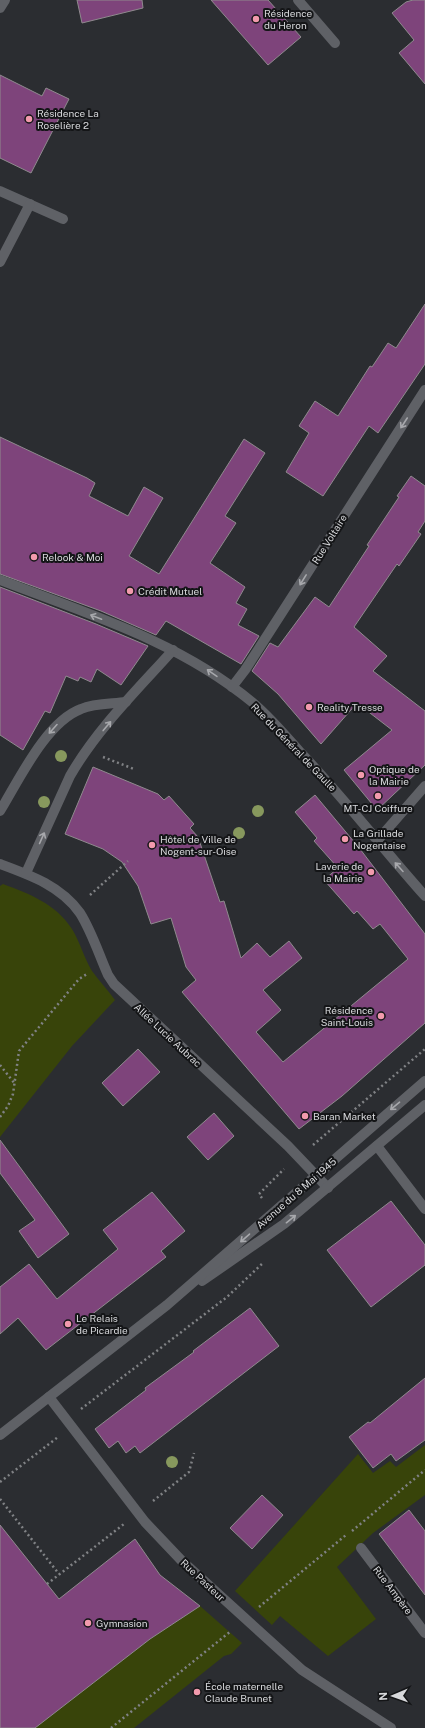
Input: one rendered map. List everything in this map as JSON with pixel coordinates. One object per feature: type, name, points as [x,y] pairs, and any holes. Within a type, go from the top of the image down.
[{"type":"street","points":[[0,8],[5,0]]},
{"type":"street","points":[[298,0],[335,43]]},
{"type":"street","points":[[0,191],[63,219]]},
{"type":"street","points":[[0,262],[30,204]]},
{"type":"street","name":"Rue Voltaire","points":[[232,687],[262,644],[425,390]]},
{"type":"street","name":"Rue du Général de Gaulle","points":[[0,580],[134,631],[173,650],[232,687],[267,716],[342,797],[377,841],[425,896]]},
{"type":"street","points":[[26,873],[70,776],[86,751],[126,702],[173,650]]},
{"type":"street","points":[[0,811],[43,741],[62,720],[82,708],[126,702]]},
{"type":"street","points":[[377,841],[425,786]]},
{"type":"street","name":"Allée Lucie Aubrac","points":[[0,864],[26,873],[60,892],[75,908],[86,924],[108,975],[122,992],[299,1157],[328,1188]]},
{"type":"street","name":"Avenue du 8 Mai 1945","points":[[0,1435],[167,1305],[425,1081]]},
{"type":"street","name":"Avenue du 8 Mai 1945","points":[[167,1305],[251,1248],[328,1188],[425,1105]]},
{"type":"street","points":[[377,1146],[425,1209]]},
{"type":"street","name":"Rue Pasteur","points":[[50,1397],[145,1522],[182,1561],[245,1619],[313,1678],[391,1728]]},
{"type":"street","name":"Rue Ampère","points":[[361,1548],[425,1633]]},
{"type":"path","points":[[86,751],[134,769]]},
{"type":"path","points":[[75,908],[128,861]]},
{"type":"path","points":[[0,1117],[8,1106],[15,1084],[19,1051],[78,979],[103,964]]},
{"type":"path","points":[[274,1213],[259,1194],[280,1172],[425,1049]]},
{"type":"path","points":[[0,1066],[15,1084]]},
{"type":"path","points":[[0,1482],[58,1438],[67,1420],[227,1297],[265,1262]]},
{"type":"path","points":[[111,1728],[425,1470]]},
{"type":"path","points":[[0,1499],[59,1574]]},
{"type":"green space","points":[[3,884],[42,901],[66,920],[75,934],[92,971],[115,1000],[72,1046],[0,1137],[0,886]]},
{"type":"green space","points":[[425,1445],[425,1495],[373,1533],[337,1567],[376,1619],[328,1656],[280,1616],[272,1625],[235,1591],[358,1454],[373,1473],[390,1461],[396,1467]]},
{"type":"green space","points":[[200,1606],[242,1643],[231,1654],[224,1656],[134,1728],[35,1728],[150,1639]]},
{"type":"building","points":[[77,0],[142,0],[143,8],[82,23]]},
{"type":"building","name":"Résidence du Heron","points":[[211,0],[268,0],[301,37],[268,65]]},
{"type":"building","points":[[413,0],[425,0],[425,84],[399,53],[414,40],[392,13],[406,2]]},
{"type":"building","name":"Résidence La Roselière 2","points":[[0,75],[42,96],[46,88],[69,99],[31,173],[0,158]]},
{"type":"building","points":[[425,304],[425,364],[378,433],[369,426],[323,496],[286,472],[309,433],[299,426],[315,401],[338,416],[370,366],[372,367],[388,343],[396,348]]},
{"type":"building","points":[[0,437],[87,478],[95,483],[89,496],[128,516],[144,487],[163,498],[129,556],[159,574],[244,439],[265,453],[225,516],[236,523],[210,563],[245,587],[236,603],[247,609],[238,625],[259,636],[241,664],[166,621],[156,635],[101,611],[0,574]]},
{"type":"building","points":[[411,476],[425,486],[425,521],[418,532],[421,534],[399,566],[397,564],[354,627],[387,656],[373,671],[425,711],[425,765],[377,810],[344,770],[392,730],[357,703],[321,744],[278,694],[252,671],[270,643],[278,647],[315,597],[329,607],[369,546],[367,545]]},
{"type":"building","points":[[0,587],[148,646],[121,685],[97,669],[91,682],[80,677],[78,681],[66,676],[50,713],[45,711],[23,750],[0,735]]},
{"type":"building","points":[[93,767],[158,794],[164,800],[169,796],[194,824],[190,828],[198,837],[220,902],[224,901],[241,958],[257,943],[270,957],[289,941],[302,958],[263,990],[281,1010],[256,1032],[283,1062],[408,959],[380,924],[373,929],[357,911],[354,914],[324,880],[338,868],[314,841],[317,838],[295,812],[315,795],[360,849],[425,934],[425,1023],[342,1096],[299,1129],[182,992],[196,980],[186,967],[171,918],[151,924],[138,886],[122,862],[103,849],[65,834]]},
{"type":"building","points":[[138,1049],[160,1072],[123,1106],[102,1083]]},
{"type":"building","points":[[214,1113],[234,1136],[208,1160],[187,1137]]},
{"type":"building","points":[[0,1140],[69,1234],[38,1258],[19,1231],[35,1220],[0,1173]]},
{"type":"building","points":[[152,1192],[185,1231],[161,1251],[166,1257],[46,1350],[18,1318],[0,1334],[0,1287],[29,1264],[57,1299],[118,1249],[103,1230]]},
{"type":"building","points":[[391,1201],[425,1245],[425,1265],[371,1307],[327,1250]]},
{"type":"building","points":[[250,1308],[279,1346],[140,1453],[135,1446],[126,1453],[118,1441],[109,1448],[95,1429],[146,1390],[145,1388]]},
{"type":"building","points":[[425,1378],[425,1440],[396,1461],[391,1454],[373,1468],[349,1437],[368,1422],[370,1423]]},
{"type":"building","points":[[262,1495],[283,1515],[252,1549],[230,1528]]},
{"type":"building","points":[[409,1510],[425,1531],[425,1595],[379,1534]]},
{"type":"building","name":"Gymnasion","points":[[0,1525],[59,1599],[135,1539],[160,1575],[200,1606],[150,1639],[35,1728],[0,1728]]},
{"type":"place","name":"Résidence du Heron","points":[[256,19]]},
{"type":"place","name":"Résidence La Roselière 2","points":[[29,119]]},
{"type":"place","name":"Relook & Moi","points":[[34,557]]},
{"type":"place","name":"Crédit Mutuel","points":[[130,591]]},
{"type":"place","name":"Reality Tresse","points":[[309,707]]},
{"type":"place","name":"Optique de la Mairie","points":[[361,775]]},
{"type":"place","name":"MT-CJ Coiffure","points":[[378,796]]},
{"type":"place","name":"La Grillade Nogentaise","points":[[345,839]]},
{"type":"place","name":"Hôtel de Ville de Nogent-sur-Oise","points":[[152,845]]},
{"type":"place","name":"Laverie de la Mairie","points":[[371,872]]},
{"type":"place","name":"Résidence Saint-Louis","points":[[381,1016]]},
{"type":"place","name":"Baran Market","points":[[305,1116]]},
{"type":"place","name":"Le Relais de Picardie","points":[[68,1324]]},
{"type":"place","name":"Gymnasion","points":[[88,1623]]},
{"type":"place","name":"École maternelle Claude Brunet","points":[[197,1692]]}]
